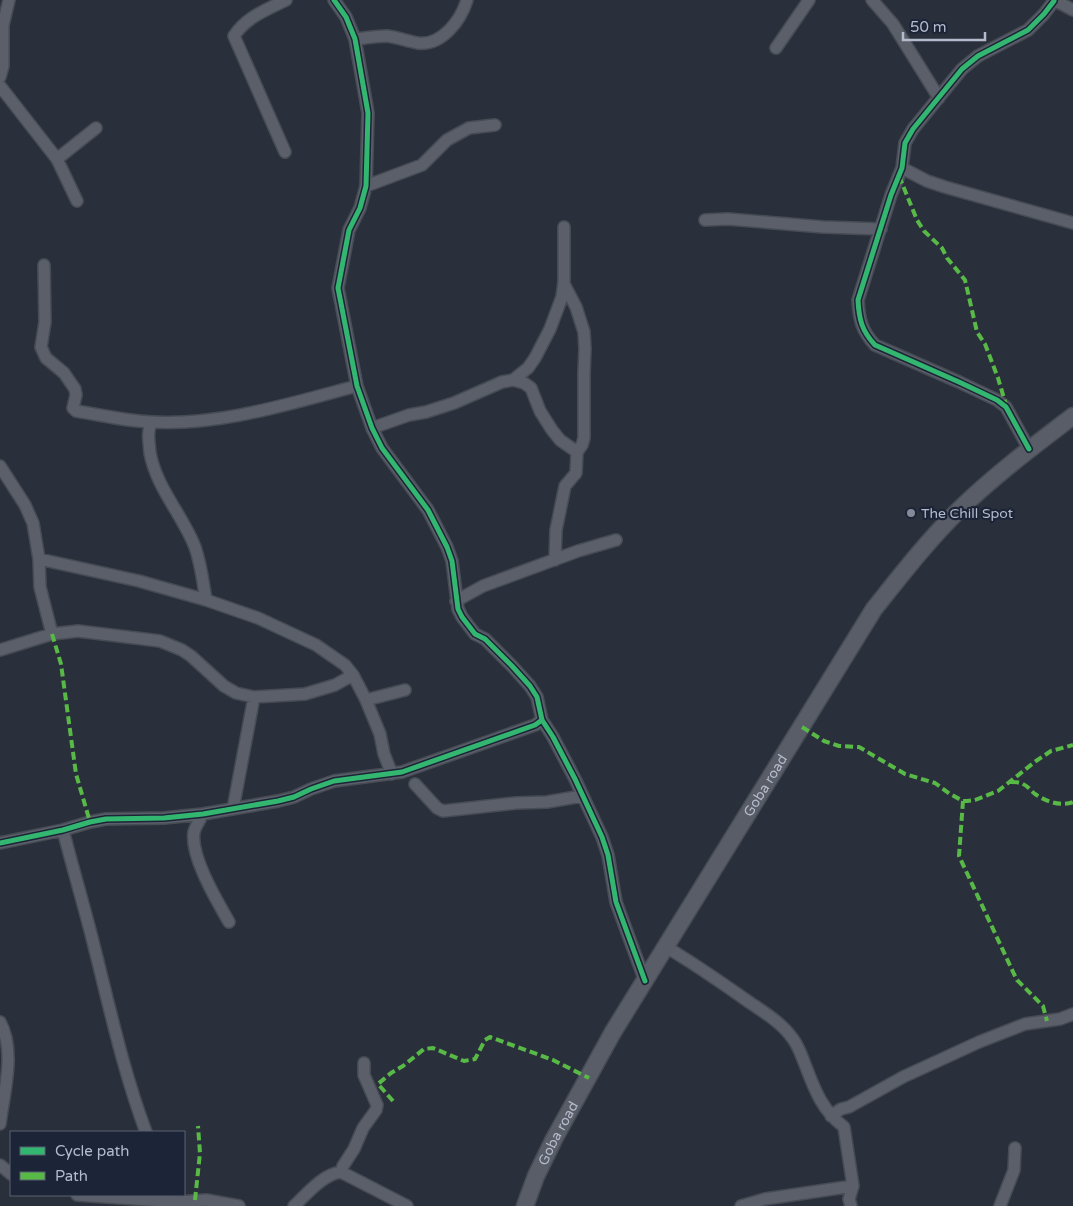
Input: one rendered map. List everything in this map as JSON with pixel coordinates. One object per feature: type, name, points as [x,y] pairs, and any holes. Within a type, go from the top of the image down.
[{"type":"main road","name":"Goba road","points":[[525,1206],[536,1176],[554,1139],[614,1032],[874,609],[918,554],[962,508],[1029,449],[1073,416]]},
{"type":"street","points":[[0,77],[3,66],[3,25],[9,0]]},
{"type":"street","points":[[285,152],[234,36],[240,27],[256,15],[286,0]]},
{"type":"street","points":[[334,0],[346,17],[355,40],[368,113],[366,186],[360,208],[349,230],[338,288],[357,386],[372,428],[382,448],[428,510],[447,547],[452,561],[458,609],[475,634],[485,640],[530,686],[537,697],[542,720],[553,737],[582,796],[608,855],[616,902],[645,981]]},
{"type":"street","points":[[355,40],[371,36],[388,36],[420,44],[440,39],[457,21],[467,0]]},
{"type":"street","points":[[776,48],[809,0]]},
{"type":"street","points":[[872,0],[893,24],[940,98]]},
{"type":"street","points":[[1029,449],[1006,407],[997,400],[875,345],[865,334],[859,316],[858,300],[891,195],[902,168],[905,143],[913,129],[962,69],[978,56],[1028,30],[1044,14],[1054,0],[1073,10]]},
{"type":"street","points":[[0,86],[57,159],[77,201]]},
{"type":"street","points":[[366,186],[422,165],[447,140],[469,128],[495,125]]},
{"type":"street","points":[[57,159],[96,128]]},
{"type":"street","points":[[902,168],[927,181],[945,187],[1073,223]]},
{"type":"street","points":[[705,220],[728,218],[823,227],[881,229]]},
{"type":"street","points":[[513,380],[528,368],[535,358],[559,306],[564,282],[564,227]]},
{"type":"street","points":[[44,265],[46,322],[41,347],[46,358],[64,373],[75,389],[74,410],[151,422],[191,421],[275,407],[357,386]]},
{"type":"street","points":[[555,560],[556,530],[565,486],[576,473],[577,452],[582,446],[584,438],[585,349],[581,320],[564,282]]},
{"type":"street","points":[[372,428],[454,403],[502,382],[513,380],[524,383],[531,388],[540,411],[552,430],[560,440],[577,452]]},
{"type":"street","points":[[151,422],[148,431],[152,462],[165,494],[195,547],[206,600]]},
{"type":"street","points":[[0,466],[30,514],[39,559],[40,587],[52,634]]},
{"type":"street","points":[[456,601],[483,586],[578,551],[616,540]]},
{"type":"street","points":[[39,559],[139,581],[206,600],[258,618],[316,645],[345,665],[353,675],[380,734],[384,754],[392,774]]},
{"type":"street","points":[[0,650],[52,634],[78,631],[168,644],[191,656],[224,686],[236,692],[254,697],[305,694],[334,685],[353,675]]},
{"type":"street","points":[[366,700],[404,690]]},
{"type":"street","points":[[233,809],[254,697]]},
{"type":"street","points":[[0,843],[63,830],[90,822],[164,818],[233,809],[294,796],[334,781],[402,772],[535,725],[542,720]]},
{"type":"street","points":[[415,784],[437,808],[443,811],[554,801],[582,796]]},
{"type":"street","points":[[203,814],[195,830],[195,847],[211,891],[229,922]]},
{"type":"street","points":[[63,830],[108,1005],[146,1131]]},
{"type":"street","points":[[666,947],[718,979],[784,1027],[795,1040],[814,1088],[830,1116],[844,1127],[853,1186],[850,1199],[851,1206]]},
{"type":"street","points":[[830,1116],[903,1077],[979,1042],[1025,1024],[1060,1019],[1073,1014]]},
{"type":"street","points":[[0,1022],[6,1034],[9,1054],[0,1124]]},
{"type":"street","points":[[341,1172],[363,1128],[376,1110],[376,1099],[365,1079],[364,1063]]},
{"type":"street","points":[[1000,1206],[1014,1170],[1015,1148]]},
{"type":"street","points":[[0,1165],[10,1173]]},
{"type":"street","points":[[294,1206],[324,1180],[337,1172],[341,1172],[407,1206]]},
{"type":"street","points":[[741,1206],[765,1199],[853,1186]]},
{"type":"street","points":[[94,1196],[176,1201],[206,1200],[239,1206]]},
{"type":"marked path","points":[[899,176],[917,220],[924,231],[942,248],[947,258],[965,280],[977,332],[985,344],[1006,405]]},
{"type":"marked path","points":[[52,634],[61,664],[76,774],[90,822]]},
{"type":"marked path","points":[[802,727],[824,741],[839,746],[859,747],[905,774],[935,783],[963,801],[975,800],[998,791],[1051,751],[1073,745]]},
{"type":"marked path","points":[[1011,782],[1022,783],[1035,794],[1048,801],[1058,804],[1073,802]]},
{"type":"marked path","points":[[963,801],[959,856],[1017,980],[1043,1006],[1047,1021]]},
{"type":"marked path","points":[[393,1101],[378,1084],[424,1049],[433,1048],[464,1061],[475,1059],[485,1040],[490,1037],[553,1060],[589,1078]]},
{"type":"marked path","points":[[195,1200],[200,1153],[198,1126]]},
{"type":"cycle path","points":[[334,0],[346,17],[355,39],[368,113],[366,186],[360,208],[349,230],[338,288],[357,386],[372,428],[382,448],[428,510],[447,547],[452,561],[458,609],[462,617],[475,634],[485,639],[512,666],[537,697],[542,720],[575,779],[602,837],[608,855],[616,902],[645,981]]},
{"type":"cycle path","points":[[1029,449],[1006,407],[997,400],[875,345],[862,325],[858,300],[891,195],[902,168],[905,143],[913,129],[962,69],[978,56],[1028,30],[1054,1]]},
{"type":"cycle path","points":[[0,843],[106,819],[164,818],[203,814],[278,801],[294,797],[334,781],[402,772],[535,725],[542,720]]},
{"type":"place","name":"The Chill Spot","points":[[911,513]]}]
